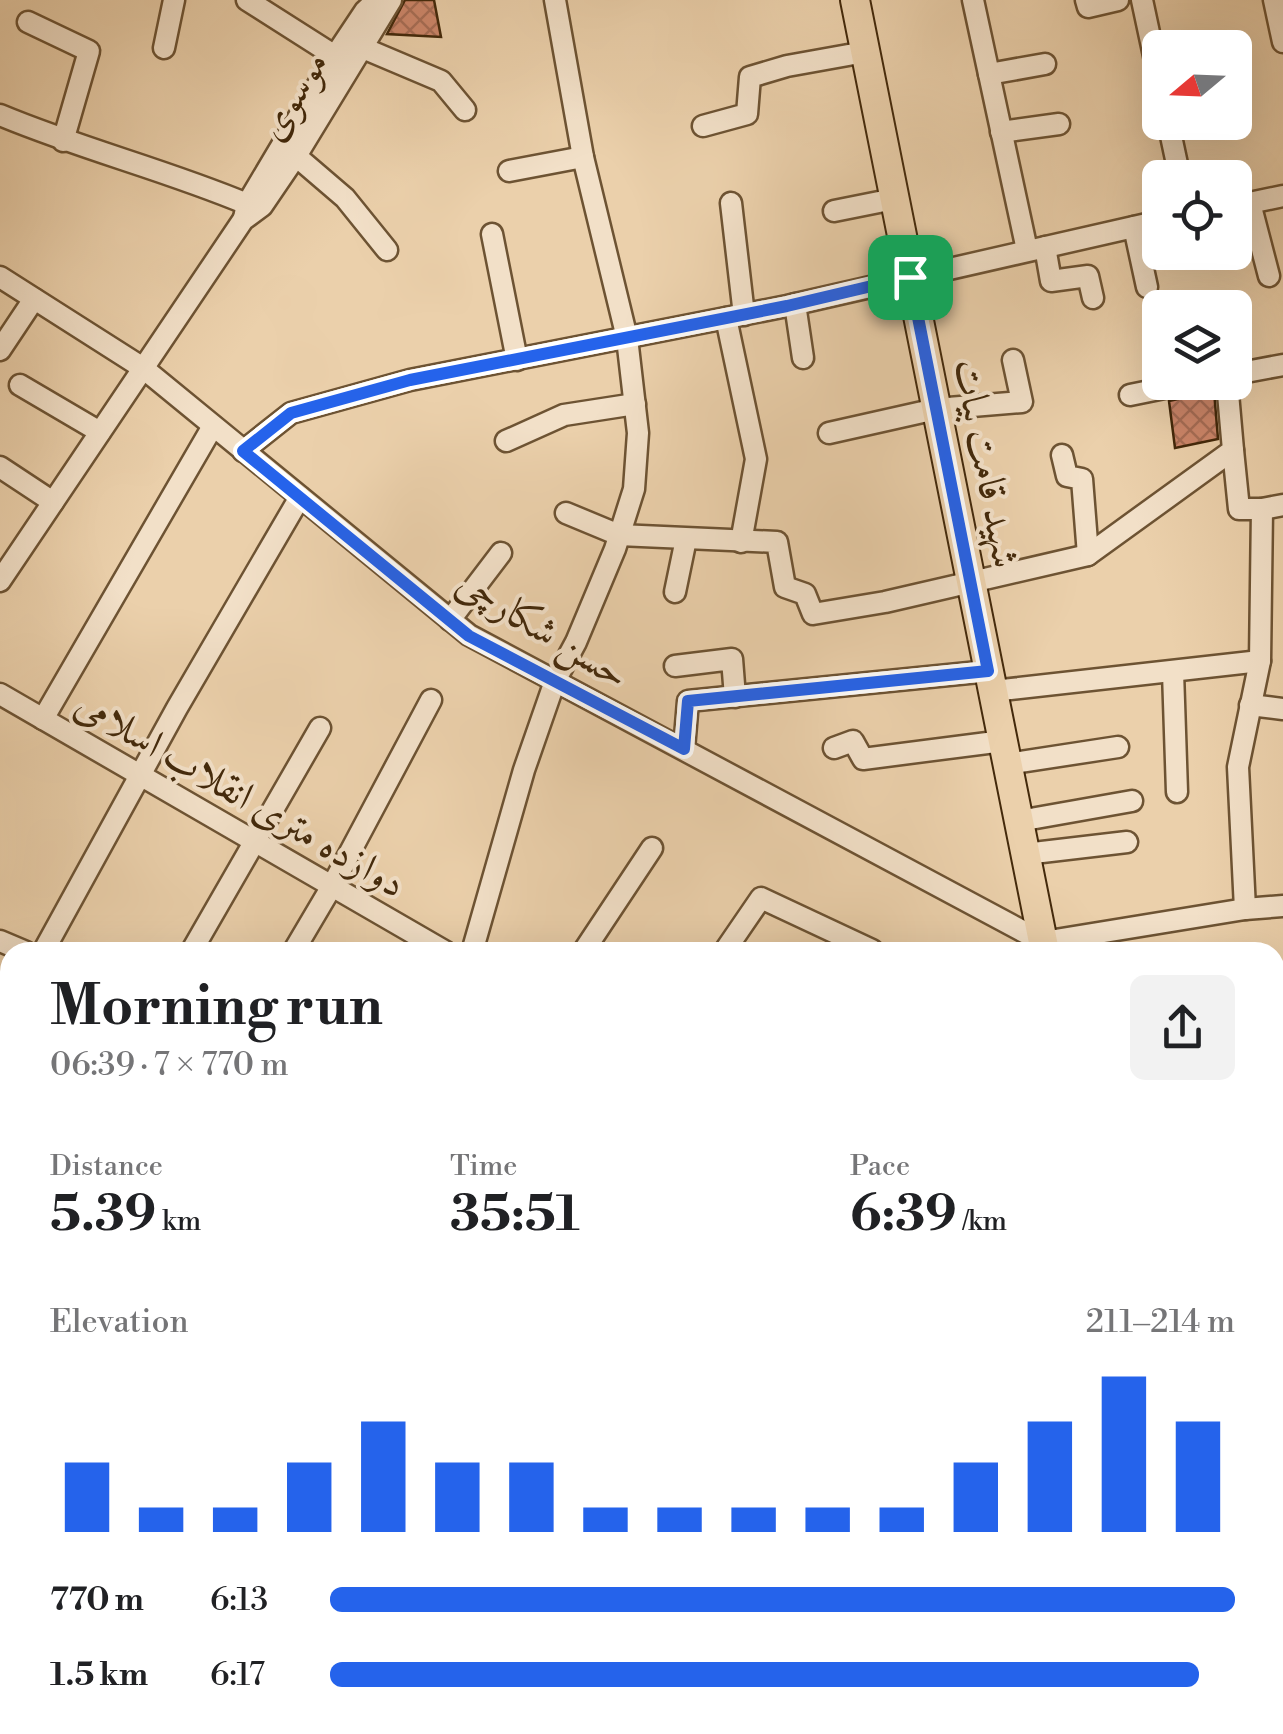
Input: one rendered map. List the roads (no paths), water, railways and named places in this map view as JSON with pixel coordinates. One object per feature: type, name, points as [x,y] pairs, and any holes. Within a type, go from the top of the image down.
[{"type":"main road","name":"شهید قامت بیات","points":[[855,0],[1043,942]]},
{"type":"street","points":[[164,48],[174,0]]},
{"type":"street","points":[[247,0],[335,56]]},
{"type":"street","name":"موسوی","points":[[0,581],[245,212],[335,56],[377,0]]},
{"type":"street","name":"موسوی","points":[[245,212],[262,206],[392,0]]},
{"type":"street","points":[[475,942],[524,770],[555,681],[576,642],[620,535],[634,489],[638,433],[627,338],[583,157],[555,0]]},
{"type":"street","points":[[973,0],[1002,132],[1036,248],[1051,282],[1088,276],[1094,298]]},
{"type":"street","points":[[1086,0],[1088,6],[1118,0]]},
{"type":"street","points":[[1142,0],[1148,30]]},
{"type":"street","points":[[1274,0],[1283,42]]},
{"type":"street","points":[[28,22],[90,51],[63,142]]},
{"type":"street","points":[[363,48],[441,81],[465,110]]},
{"type":"street","points":[[703,126],[747,114],[750,77],[865,52]]},
{"type":"street","points":[[989,74],[1045,64]]},
{"type":"street","points":[[0,115],[63,142],[197,183],[245,212]]},
{"type":"street","points":[[1002,132],[1059,124]]},
{"type":"street","points":[[296,156],[345,198],[387,250]]},
{"type":"street","points":[[509,172],[583,157]]},
{"type":"street","points":[[1252,202],[1283,196]]},
{"type":"street","points":[[834,210],[894,200]]},
{"type":"street","points":[[731,203],[735,317],[756,459],[741,542]]},
{"type":"street","points":[[243,451],[291,413],[410,380],[735,317],[1142,224]]},
{"type":"street","points":[[1134,226],[1147,287]]},
{"type":"street","points":[[1252,230],[1270,276]]},
{"type":"street","points":[[492,234],[516,360]]},
{"type":"street","name":"حسن شکارچی","points":[[0,277],[143,368],[469,636],[1035,942]]},
{"type":"street","points":[[0,350],[34,299]]},
{"type":"street","points":[[795,304],[803,358]]},
{"type":"street","points":[[829,433],[936,409],[1022,402],[1013,360]]},
{"type":"street","points":[[1252,371],[1283,365]]},
{"type":"street","points":[[20,385],[100,432]]},
{"type":"street","points":[[1130,395],[1142,393]]},
{"type":"street","points":[[1229,400],[1238,509],[1272,507],[1260,607],[1260,661],[1238,767],[1246,909]]},
{"type":"street","points":[[506,441],[564,415],[634,404]]},
{"type":"street","points":[[43,719],[213,426]]},
{"type":"street","points":[[566,512],[620,535],[776,542],[786,587],[804,594],[813,614],[1088,555],[1233,450]]},
{"type":"street","points":[[1062,455],[1067,476],[1082,479],[1088,555]]},
{"type":"street","points":[[0,466],[53,502]]},
{"type":"street","points":[[48,942],[300,497]]},
{"type":"street","points":[[675,592],[686,539]]},
{"type":"street","points":[[450,620],[501,553]]},
{"type":"street","points":[[1260,607],[1283,609]]},
{"type":"street","points":[[675,666],[732,659],[734,696]]},
{"type":"street","points":[[684,749],[688,701],[1173,672],[1260,661]]},
{"type":"street","points":[[1173,672],[1177,792]]},
{"type":"street","name":"دوازده متری انقلاب اسلامی","points":[[0,694],[429,942]]},
{"type":"street","points":[[299,942],[431,700]]},
{"type":"street","points":[[1250,705],[1283,709]]},
{"type":"street","points":[[197,942],[320,728]]},
{"type":"street","points":[[834,748],[853,741],[863,759],[1118,747]]},
{"type":"street","points":[[1019,821],[1132,801]]},
{"type":"street","points":[[1025,854],[1127,842]]},
{"type":"street","points":[[590,942],[652,848]]},
{"type":"street","points":[[731,942],[761,898],[855,942]]},
{"type":"street","points":[[1071,942],[1246,909],[1283,906]]}]
